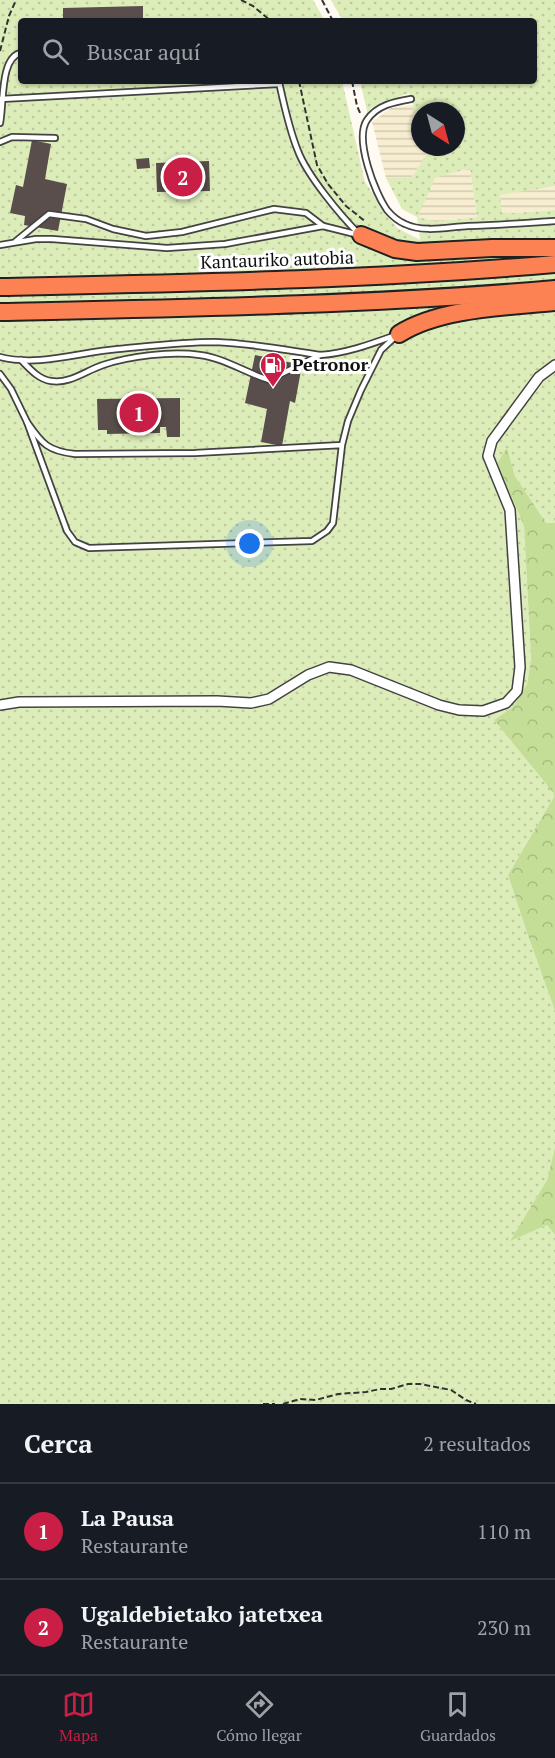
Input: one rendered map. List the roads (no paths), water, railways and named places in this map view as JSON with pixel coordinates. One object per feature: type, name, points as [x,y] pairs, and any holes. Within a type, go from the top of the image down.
[{"type":"highway","points":[[364,229],[395,249],[417,252],[492,248],[555,248]]},
{"type":"highway","name":"Kantauriko autobia","points":[[0,287],[289,279],[555,264]]},
{"type":"highway","points":[[0,312],[302,304],[555,289]]},
{"type":"highway","points":[[399,334],[430,319],[458,313],[555,302]]},
{"type":"street","points":[[0,705],[19,702],[193,701],[251,704],[269,699],[308,675],[329,667],[351,670],[439,705],[459,710],[483,711],[506,703],[517,691],[520,667],[510,510],[488,456],[492,441],[538,377],[555,365]]},
{"type":"lane","points":[[0,123],[1,75],[6,63],[18,54]]},
{"type":"lane","points":[[2,99],[246,84]]},
{"type":"lane","points":[[280,84],[298,152],[307,168],[345,220],[364,229]]},
{"type":"lane","points":[[411,99],[380,108],[363,126],[364,156],[372,181],[388,211],[398,221],[408,226],[433,229],[555,221]]},
{"type":"lane","points":[[0,142],[12,137],[55,138]]},
{"type":"lane","points":[[14,243],[49,214],[86,219],[113,229],[146,236],[182,232],[274,209],[306,213],[323,226]]},
{"type":"lane","points":[[0,245],[36,239],[52,239],[167,248],[195,247],[225,244],[323,226],[364,229]]},
{"type":"lane","points":[[21,360],[37,376],[50,381],[67,381],[105,364],[132,358],[171,354],[199,355],[215,358],[251,375],[269,380],[320,355],[351,350],[399,334]]},
{"type":"lane","points":[[0,374],[11,389],[27,422],[67,531],[75,542],[89,548],[312,541],[333,524],[342,445],[354,405],[381,350],[399,334]]},
{"type":"lane","points":[[0,357],[14,361],[116,349],[214,342],[320,355]]},
{"type":"lane","points":[[27,422],[40,440],[57,452],[75,454],[195,453],[342,445]]},
{"type":"place","name":"Ugaldebietako jatetxea","points":[[183,177]]},
{"type":"place","name":"Petronor","points":[[273,388]]},
{"type":"place","name":"La Pausa","points":[[139,413]]}]
